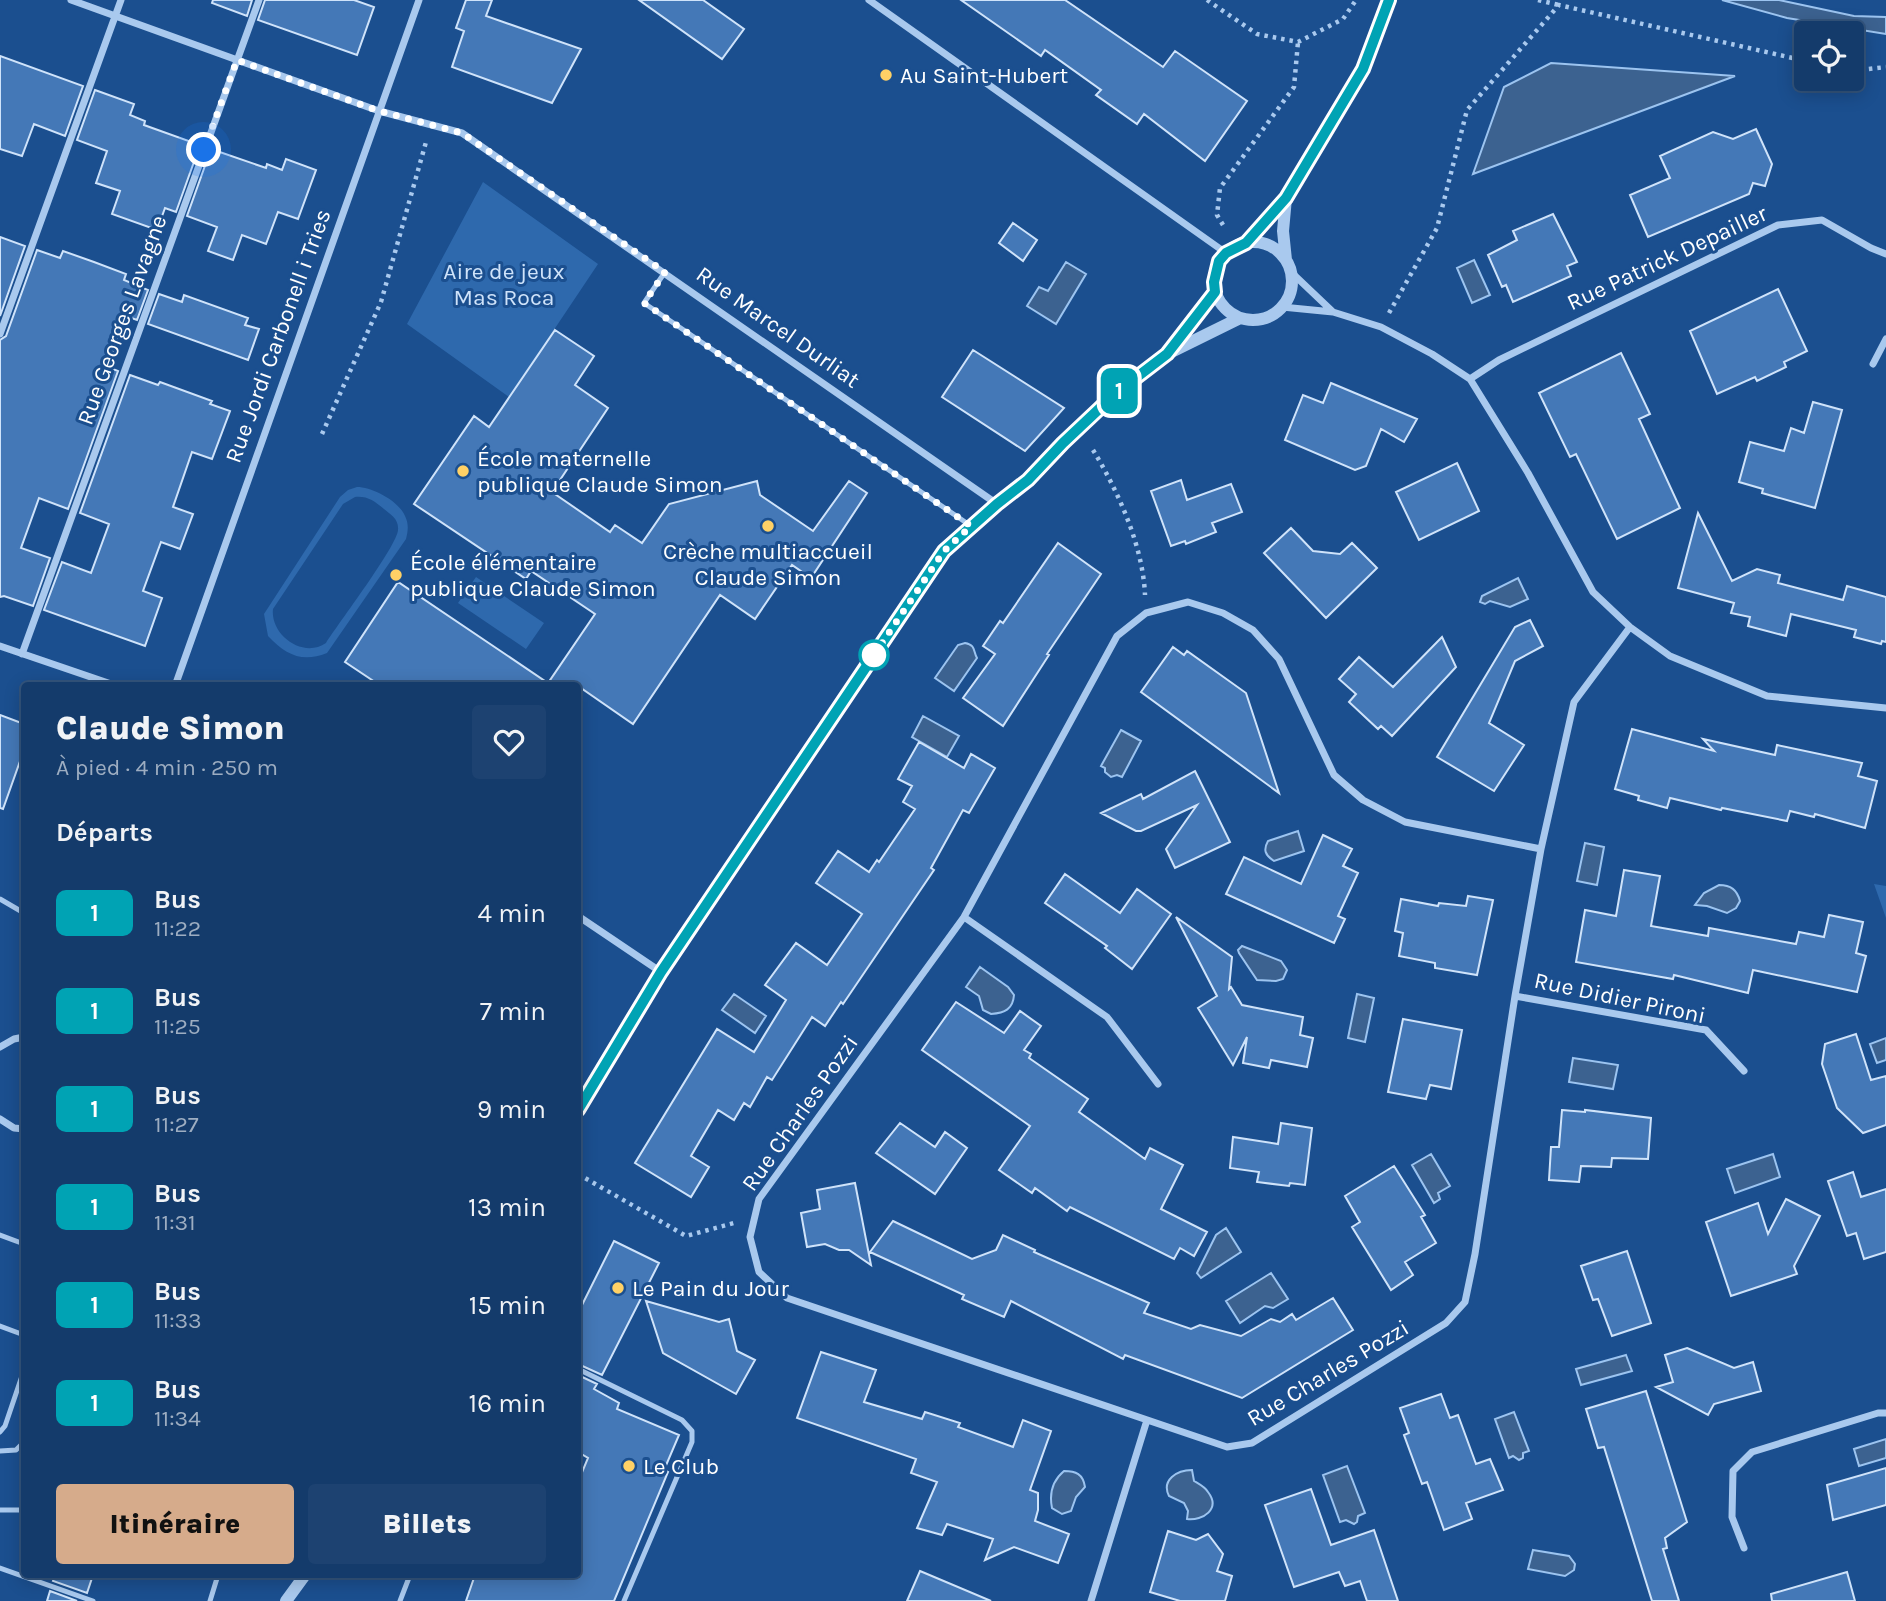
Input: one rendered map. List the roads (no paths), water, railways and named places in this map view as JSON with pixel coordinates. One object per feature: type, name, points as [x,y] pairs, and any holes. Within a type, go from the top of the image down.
[{"type":"street","name":"Rue Marcel Durliat","points":[[71,0],[379,111],[462,133],[997,504]]},
{"type":"street","points":[[0,334],[121,0]]},
{"type":"street","name":"Rue Georges Lavagne","points":[[22,653],[259,0]]},
{"type":"street","name":"Rue Jordi Carbonell i Tries","points":[[176,682],[419,0]]},
{"type":"street","points":[[869,0],[1236,248],[1257,242],[1269,245],[1279,252],[1288,266],[1333,312]]},
{"type":"street","points":[[1286,198],[1283,231],[1292,284],[1289,297],[1282,307],[1263,319],[1240,318],[1229,312],[1215,292],[1215,271],[1286,198],[1363,69],[1389,0]]},
{"type":"street","name":"Rue Patrick Depailler","points":[[1470,379],[1499,360],[1778,225],[1822,220],[1886,254]]},
{"type":"street","points":[[1167,354],[1215,292]]},
{"type":"street","points":[[1282,307],[1333,312],[1381,327],[1432,354],[1470,379],[1528,473],[1592,592],[1630,627],[1670,656],[1767,696],[1886,708]]},
{"type":"street","points":[[581,1105],[661,972],[944,551],[1028,480],[1116,393],[1167,354],[1240,318]]},
{"type":"street","points":[[1873,364],[1886,339]]},
{"type":"street","name":"Rue Charles Pozzi","points":[[1541,849],[1405,822],[1363,800],[1334,775],[1279,659],[1253,630],[1223,613],[1188,602],[1146,613],[1117,636],[964,917],[759,1199],[750,1237],[759,1272],[787,1298],[1227,1447],[1252,1443],[1446,1323],[1465,1302],[1475,1254],[1541,849],[1574,702],[1630,627]]},
{"type":"street","points":[[0,646],[105,682]]},
{"type":"street","points":[[964,917],[1107,1017],[1158,1084]]},
{"type":"street","points":[[581,918],[661,972]]},
{"type":"street","name":"Rue Didier Pironi","points":[[1515,996],[1706,1030],[1744,1071]]},
{"type":"street","points":[[0,1047],[21,1038]]},
{"type":"street","points":[[0,1119],[21,1129]]},
{"type":"street","points":[[1744,1548],[1732,1517],[1733,1471],[1752,1451],[1878,1413],[1886,1413]]},
{"type":"street","points":[[1091,1601],[1147,1420]]},
{"type":"street","points":[[286,1601],[303,1578]]},
{"type":"lane","points":[[665,272],[644,303],[971,526]]},
{"type":"lane","points":[[0,899],[21,911]]},
{"type":"lane","points":[[0,1235],[21,1243]]},
{"type":"lane","points":[[0,1326],[21,1334]]},
{"type":"lane","points":[[581,1370],[682,1420],[692,1431],[692,1443],[624,1601]]},
{"type":"lane","points":[[0,1432],[5,1426],[21,1379]]},
{"type":"lane","points":[[0,1451],[16,1450],[21,1445]]},
{"type":"lane","points":[[0,1510],[21,1510]]},
{"type":"lane","points":[[0,1568],[21,1575]]},
{"type":"lane","points":[[28,1578],[93,1601]]},
{"type":"lane","points":[[210,1601],[217,1578]]},
{"type":"lane","points":[[400,1601],[409,1578]]},
{"type":"place","name":"Au Saint-Hubert","points":[[886,75]]},
{"type":"place","name":"École maternelle publique Claude Simon","points":[[463,471]]},
{"type":"place","name":"Crèche multiaccueil Claude Simon","points":[[768,526]]},
{"type":"place","name":"École élémentaire publique Claude Simon","points":[[396,575]]},
{"type":"place","name":"Le Pain du Jour","points":[[618,1288]]},
{"type":"place","name":"Le Club","points":[[629,1466]]},
{"type":"park label","name":"Aire de jeux Mas Roca","points":[[504,284]]}]
